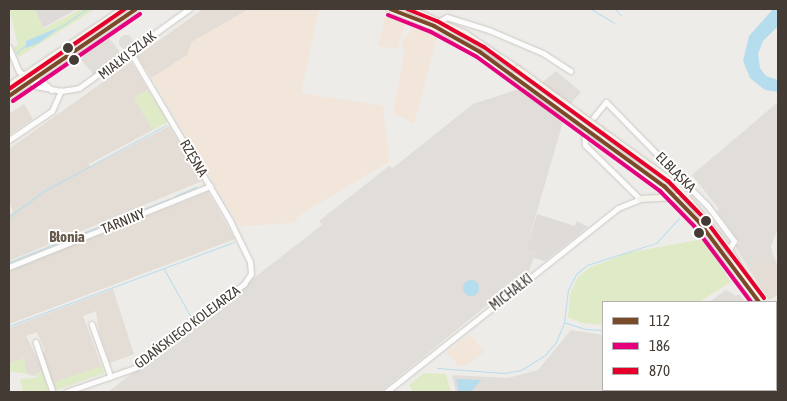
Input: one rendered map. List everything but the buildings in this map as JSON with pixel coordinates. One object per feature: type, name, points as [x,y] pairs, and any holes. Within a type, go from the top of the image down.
[{"type":"main road","points":[[9,86],[123,9]]},
{"type":"main road","points":[[9,96],[136,9]]},
{"type":"main road","name":"ELBLĄSKA","points":[[390,9],[434,26],[514,76],[664,186],[705,229],[759,301]]},
{"type":"main road","name":"ELBLĄSKA","points":[[410,9],[439,20],[518,69],[675,186],[729,248],[759,301]]},
{"type":"main road","points":[[675,186],[684,178]]},
{"type":"main road","points":[[659,198],[664,186]]},
{"type":"main road","points":[[640,199],[676,197]]},
{"type":"street","name":"MIAŁKI SZLAK","points":[[24,75],[36,86],[52,90],[61,91],[87,85],[189,9]]},
{"type":"street","name":"ELBLĄSKA","points":[[439,20],[448,18],[506,36],[543,53],[571,71]]},
{"type":"street","points":[[434,26],[439,20]]},
{"type":"street","points":[[9,47],[19,71],[24,75]]},
{"type":"street","name":"RZĘSNA","points":[[130,52],[210,186],[251,266]]},
{"type":"street","points":[[46,70],[43,82],[52,90]]},
{"type":"street","name":"MIAŁKI SZLAK","points":[[31,80],[43,82]]},
{"type":"street","points":[[9,140],[52,112],[61,91]]},
{"type":"street","name":"ELBLĄSKA","points":[[640,199],[585,145],[584,129],[606,102],[684,178],[734,241],[729,248]]},
{"type":"street","name":"TARNINY","points":[[9,267],[210,186]]},
{"type":"street","name":"MICHAŁKI","points":[[386,392],[618,208],[640,199]]},
{"type":"street","name":"GDAŃSKIEGO KOLEJARZA","points":[[66,392],[111,377],[146,360],[244,284],[251,266]]},
{"type":"street","points":[[92,324],[111,377]]},
{"type":"street","points":[[36,342],[53,392]]},
{"type":"shaded area","points":[[35,9],[77,9],[43,28]]},
{"type":"shaded area","points":[[203,9],[249,9],[192,42],[187,55],[152,78],[137,56]]},
{"type":"shaded area","points":[[249,9],[319,9],[301,93],[383,106],[389,162],[299,215],[294,223],[239,226],[152,78],[187,55],[192,42]]},
{"type":"shaded area","points":[[386,14],[403,21],[405,24],[397,49],[378,46]]},
{"type":"shaded area","points":[[414,25],[435,32],[437,38],[414,124],[393,113],[405,48],[401,47],[403,38],[406,38]]},
{"type":"shaded area","points":[[107,35],[121,54],[94,75],[81,60],[90,47]]},
{"type":"shaded area","points":[[126,35],[131,37],[133,42],[131,47],[126,49],[121,47],[119,42],[121,37]]},
{"type":"shaded area","points":[[131,62],[148,90],[134,98],[153,130],[89,164],[90,167],[169,126],[202,181],[9,261],[9,215],[13,212],[9,202],[9,149]]},
{"type":"shaded area","points":[[556,71],[581,92],[567,108],[526,249],[536,252],[529,271],[380,392],[108,392],[322,225],[319,221],[389,166],[393,168],[473,104],[516,90],[537,87]]},
{"type":"shaded area","points":[[778,102],[778,228],[771,247],[774,257],[748,268],[735,246],[740,243],[717,211],[719,209],[692,175]]},
{"type":"shaded area","points":[[24,104],[33,119],[9,135],[9,114]]},
{"type":"shaded area","points":[[208,192],[235,239],[9,324],[9,270]]},
{"type":"shaded area","points":[[537,214],[575,226],[577,221],[588,227],[545,261],[534,258],[536,252],[526,249]]},
{"type":"shaded area","points":[[774,257],[778,266],[778,295],[769,300],[748,268]]},
{"type":"shaded area","points":[[113,289],[134,354],[110,363],[99,332],[96,311],[83,316],[104,373],[56,390],[41,353],[45,351],[37,332],[26,336],[43,370],[35,376],[27,374],[23,359],[10,363],[9,328]]},
{"type":"shaded area","points":[[726,290],[736,296],[739,294],[744,301],[710,301]]},
{"type":"shaded area","points":[[571,330],[602,335],[602,391],[677,392],[456,392],[452,375],[508,378],[538,370]]},
{"type":"shaded area","points":[[470,334],[484,352],[466,366],[458,366],[447,352]]},
{"type":"green space","points":[[9,9],[35,9],[43,29],[81,9],[95,9],[19,57],[13,49],[18,44]],"holes":[[[61,26],[39,43],[26,41],[37,38]]]},
{"type":"green space","points":[[148,90],[168,122],[153,130],[134,98]]},
{"type":"green space","points":[[703,239],[731,282],[701,301],[602,301],[602,325],[582,323],[568,317],[570,294],[578,277],[589,268],[627,253]]},
{"type":"green space","points":[[9,353],[10,363],[24,358],[27,374],[9,371]]},
{"type":"green space","points":[[102,366],[104,373],[56,390],[54,382]]},
{"type":"green space","points":[[43,370],[48,392],[23,392],[20,379],[35,378]]},
{"type":"green space","points":[[424,373],[446,374],[451,392],[413,392],[409,385]]},
{"type":"water","points":[[773,9],[778,9],[778,26],[763,41],[758,54],[760,68],[766,76],[778,80],[778,92],[765,90],[750,78],[743,61],[749,36]]},
{"type":"water","points":[[62,26],[39,43],[26,48],[26,41]]},
{"type":"water","points":[[471,280],[479,288],[471,296],[463,288]]},
{"type":"water","points":[[456,379],[481,380],[471,392],[459,392]]},
{"type":"waterway","points":[[60,27],[87,9]]},
{"type":"waterway","points":[[591,9],[614,23]]},
{"type":"waterway","points":[[615,9],[621,16]]},
{"type":"waterway","points":[[16,53],[26,45]]},
{"type":"waterway","points":[[9,217],[44,191],[166,125]]},
{"type":"waterway","points":[[175,196],[196,187]]},
{"type":"waterway","points":[[9,262],[169,199]]},
{"type":"waterway","points":[[602,330],[585,329],[564,322],[568,290],[576,274],[587,265],[656,243],[679,218]]},
{"type":"waterway","points":[[9,326],[234,242]]},
{"type":"waterway","points":[[164,269],[192,319]]},
{"type":"waterway","points":[[437,368],[505,373],[521,370],[545,355],[556,342],[564,322]]},
{"type":"transit line","name":"870","points":[[9,89],[125,9]]},
{"type":"transit line","name":"112","points":[[9,96],[136,9]]},
{"type":"transit line","name":"112","points":[[390,9],[434,26],[480,52],[664,186],[699,222],[758,301]]},
{"type":"transit line","name":"870","points":[[407,9],[437,21],[484,47],[668,181],[704,218],[764,298]]},
{"type":"transit line","name":"186","points":[[13,101],[140,14]]},
{"type":"transit line","name":"186","points":[[388,15],[431,32],[477,57],[660,191],[694,226],[750,301]]},
{"type":"district","name":"Błonia","points":[[67,237]]}]
